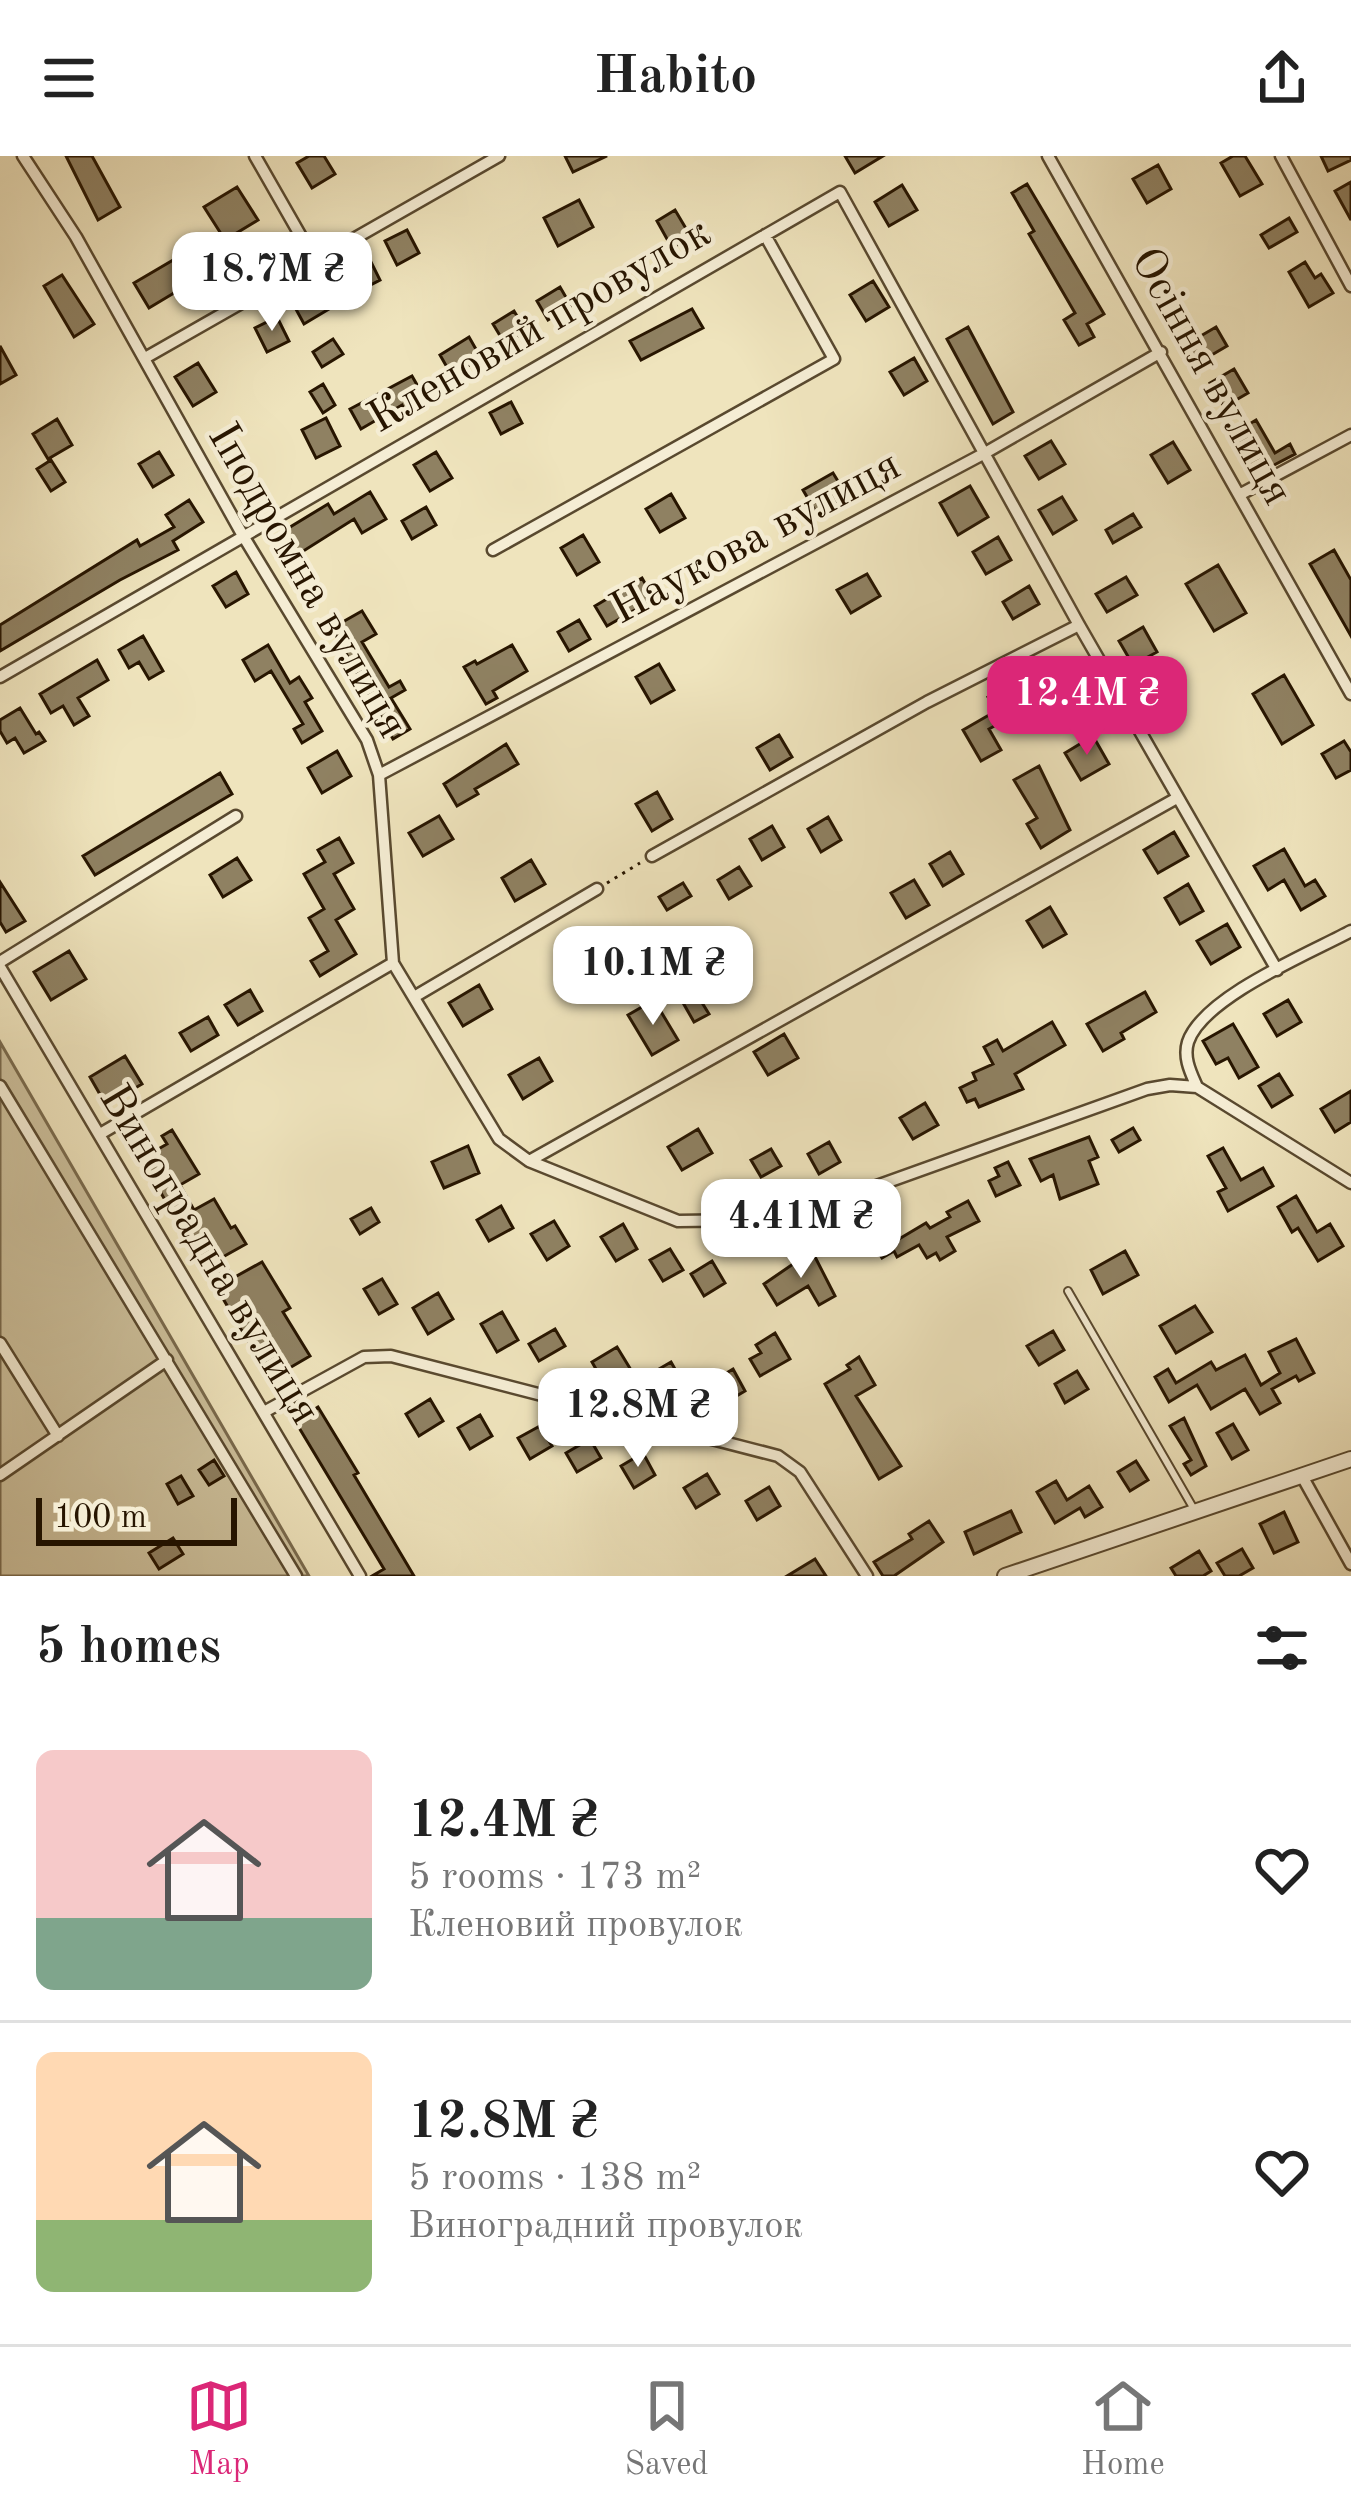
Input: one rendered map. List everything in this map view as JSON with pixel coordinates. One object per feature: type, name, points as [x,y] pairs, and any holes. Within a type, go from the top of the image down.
[{"type":"street","name":"Іподромна вулиця","points":[[23,156],[76,237],[242,534],[368,740],[379,776],[393,963],[500,1139],[529,1161],[678,1221],[751,1220],[804,1211],[1147,1089],[1197,1087]]},
{"type":"street","points":[[255,156],[316,261]]},
{"type":"street","name":"Осіння вулиця","points":[[1048,156],[1351,694]]},
{"type":"street","points":[[1281,156],[1351,286]]},
{"type":"street","points":[[145,358],[497,157]]},
{"type":"street","name":"Кленовий провулок","points":[[0,677],[840,192],[1079,625],[1277,970]]},
{"type":"street","points":[[493,550],[834,359],[765,235]]},
{"type":"street","name":"Наукова вулиця","points":[[379,776],[985,453],[1161,352]]},
{"type":"street","points":[[1239,494],[1351,435]]},
{"type":"street","points":[[652,856],[927,702],[1079,625]]},
{"type":"street","points":[[529,1161],[1177,797]]},
{"type":"street","name":"Виноградна вулиця","points":[[236,816],[0,965],[360,1576]]},
{"type":"street","points":[[414,997],[597,889]]},
{"type":"street","points":[[1351,931],[1277,970],[1200,1022],[1187,1043],[1187,1063],[1197,1087],[1351,1183]]},
{"type":"street","points":[[100,1134],[393,963]]},
{"type":"street","points":[[0,1086],[296,1576]]},
{"type":"street","points":[[0,1342],[58,1436]]},
{"type":"street","points":[[264,1412],[364,1357],[391,1356],[778,1456],[800,1472],[867,1576]]},
{"type":"street","points":[[0,1475],[167,1360]]},
{"type":"street","points":[[1005,1576],[1351,1459]]},
{"type":"street","points":[[1302,1477],[1351,1564]]},
{"type":"lane","points":[[1068,1291],[1195,1511]]},
{"type":"path","points":[[597,889],[652,856]]},
{"type":"shaded area","points":[[0,1042],[309,1576],[0,1576]]},
{"type":"building","points":[[66,156],[92,156],[120,207],[98,220]]},
{"type":"building","points":[[309,156],[324,156],[335,174],[312,188],[297,163]]},
{"type":"building","points":[[565,156],[607,156],[573,172]]},
{"type":"building","points":[[845,156],[883,156],[855,173]]},
{"type":"building","points":[[1245,156],[1262,184],[1240,196],[1221,163]]},
{"type":"building","points":[[1321,156],[1351,156],[1351,160],[1328,171]]},
{"type":"building","points":[[1158,165],[1171,189],[1147,203],[1133,179]]},
{"type":"building","points":[[1351,182],[1351,220],[1335,191]]},
{"type":"building","points":[[1027,184],[1104,314],[1087,324],[1094,337],[1079,345],[1064,320],[1075,313],[1029,234],[1034,231],[1012,193]]},
{"type":"building","points":[[902,185],[917,210],[889,226],[875,202]]},
{"type":"building","points":[[237,187],[258,220],[225,240],[204,207]]},
{"type":"building","points":[[579,200],[593,227],[558,246],[544,218]]},
{"type":"building","points":[[675,210],[691,237],[672,248],[657,221]]},
{"type":"building","points":[[1289,218],[1297,232],[1269,248],[1261,235]]},
{"type":"building","points":[[407,230],[419,253],[397,265],[385,241]]},
{"type":"building","points":[[366,252],[380,280],[353,294],[339,266]]},
{"type":"building","points":[[180,256],[194,281],[149,308],[134,283]]},
{"type":"building","points":[[1305,262],[1315,278],[1321,274],[1333,293],[1309,307],[1289,272]]},
{"type":"building","points":[[62,275],[94,324],[74,337],[44,286]]},
{"type":"building","points":[[873,281],[889,307],[866,321],[850,295]]},
{"type":"building","points":[[320,283],[334,306],[304,324],[291,300]]},
{"type":"building","points":[[560,287],[571,306],[548,320],[537,301]]},
{"type":"building","points":[[692,309],[703,328],[641,360],[630,341]]},
{"type":"building","points":[[514,311],[526,331],[505,344],[493,324]]},
{"type":"building","points":[[277,317],[289,341],[267,352],[255,328]]},
{"type":"building","points":[[968,327],[1013,412],[993,424],[947,339]]},
{"type":"building","points":[[1216,327],[1227,346],[1198,363],[1187,344]]},
{"type":"building","points":[[469,337],[481,358],[452,376],[440,355]]},
{"type":"building","points":[[333,339],[343,354],[322,367],[313,352]]},
{"type":"building","points":[[0,346],[16,375],[0,384]]},
{"type":"building","points":[[914,358],[927,381],[904,395],[890,372]]},
{"type":"building","points":[[198,363],[216,392],[193,406],[175,377]]},
{"type":"building","points":[[1234,369],[1248,393],[1224,407],[1210,383]]},
{"type":"building","points":[[412,376],[424,397],[361,429],[350,409]]},
{"type":"building","points":[[323,384],[335,405],[323,413],[310,392]]},
{"type":"building","points":[[511,402],[522,423],[501,434],[490,413]]},
{"type":"building","points":[[326,418],[340,446],[316,458],[302,430]]},
{"type":"building","points":[[57,419],[72,445],[48,459],[33,434]]},
{"type":"building","points":[[1256,420],[1275,453],[1290,444],[1295,454],[1257,474],[1231,435]]},
{"type":"building","points":[[1051,441],[1065,464],[1039,479],[1025,456]]},
{"type":"building","points":[[1173,442],[1190,470],[1168,483],[1151,455]]},
{"type":"building","points":[[159,452],[173,475],[153,487],[139,464]]},
{"type":"building","points":[[436,452],[452,478],[430,491],[414,465]]},
{"type":"building","points":[[51,460],[65,482],[51,491],[37,469]]},
{"type":"building","points":[[833,473],[847,496],[817,514],[803,490]]},
{"type":"building","points":[[970,486],[988,517],[958,535],[940,503]]},
{"type":"building","points":[[370,492],[386,519],[362,533],[354,519],[286,562],[272,538],[328,504],[334,514]]},
{"type":"building","points":[[671,494],[685,518],[660,532],[646,509]]},
{"type":"building","points":[[1062,497],[1076,520],[1053,534],[1039,510]]},
{"type":"building","points":[[189,500],[203,522],[173,541],[178,550],[0,651],[0,625],[137,540],[140,546],[174,527],[166,515]]},
{"type":"building","points":[[426,507],[436,525],[412,539],[402,521]]},
{"type":"building","points":[[1133,514],[1141,527],[1113,543],[1106,530]]},
{"type":"building","points":[[583,535],[599,562],[577,575],[561,548]]},
{"type":"building","points":[[998,537],[1011,560],[986,574],[973,552]]},
{"type":"building","points":[[1334,550],[1351,580],[1351,636],[1310,564]]},
{"type":"building","points":[[1218,565],[1246,613],[1214,631],[1186,584]]},
{"type":"building","points":[[236,572],[248,594],[226,607],[213,586]]},
{"type":"building","points":[[867,574],[880,596],[851,613],[837,590]]},
{"type":"building","points":[[1126,577],[1137,595],[1107,612],[1096,594]]},
{"type":"building","points":[[642,578],[654,599],[607,626],[595,606]]},
{"type":"building","points":[[1029,586],[1039,604],[1013,619],[1003,602]]},
{"type":"building","points":[[362,611],[376,634],[362,642],[389,687],[400,681],[405,690],[391,698],[410,729],[393,739],[332,628]]},
{"type":"building","points":[[579,620],[590,639],[569,651],[558,632]]},
{"type":"building","points":[[1143,627],[1157,652],[1133,665],[1119,641]]},
{"type":"building","points":[[143,636],[163,671],[149,679],[139,662],[129,668],[119,650]]},
{"type":"building","points":[[268,645],[290,683],[299,677],[312,698],[305,702],[322,731],[302,743],[294,729],[303,724],[271,671],[255,681],[243,660]]},
{"type":"building","points":[[512,645],[527,671],[493,691],[497,698],[486,704],[464,667]]},
{"type":"building","points":[[97,660],[108,680],[78,698],[89,716],[74,725],[63,706],[51,713],[40,694]]},
{"type":"building","points":[[1062,660],[1084,703],[1053,721],[1033,677]]},
{"type":"building","points":[[659,664],[674,690],[651,703],[636,677]]},
{"type":"building","points":[[1168,672],[1182,697],[1157,712],[1147,696],[1159,689],[1154,681]]},
{"type":"building","points":[[1284,675],[1313,725],[1282,744],[1253,694]]},
{"type":"building","points":[[1001,689],[1016,714],[989,729],[1001,750],[981,761],[963,730],[996,711],[988,697]]},
{"type":"building","points":[[20,708],[45,741],[24,753],[15,738],[7,743],[0,731],[0,720]]},
{"type":"building","points":[[779,735],[792,757],[770,770],[757,748]]},
{"type":"building","points":[[1093,736],[1109,764],[1081,780],[1065,753]]},
{"type":"building","points":[[1344,741],[1351,752],[1351,770],[1336,778],[1322,754]]},
{"type":"building","points":[[506,744],[518,764],[475,789],[478,794],[457,806],[444,784]]},
{"type":"building","points":[[337,751],[351,776],[322,793],[308,768]]},
{"type":"building","points":[[1039,766],[1070,830],[1041,848],[1027,824],[1037,818],[1014,780]]},
{"type":"building","points":[[220,773],[232,794],[95,875],[83,856]]},
{"type":"building","points":[[657,792],[672,819],[652,831],[636,804]]},
{"type":"building","points":[[439,816],[453,839],[423,856],[409,833]]},
{"type":"building","points":[[828,817],[841,840],[821,852],[808,829]]},
{"type":"building","points":[[772,826],[784,847],[762,860],[750,839]]},
{"type":"building","points":[[1174,832],[1188,856],[1158,873],[1144,850]]},
{"type":"building","points":[[339,838],[353,863],[334,874],[354,909],[336,920],[356,954],[320,976],[311,961],[328,951],[309,918],[324,909],[304,874],[325,862],[318,850]]},
{"type":"building","points":[[1284,849],[1305,886],[1315,880],[1325,896],[1301,910],[1284,880],[1268,890],[1254,866]]},
{"type":"building","points":[[950,852],[963,874],[943,886],[930,864]]},
{"type":"building","points":[[237,858],[251,880],[223,897],[210,875]]},
{"type":"building","points":[[531,860],[545,884],[515,901],[502,878]]},
{"type":"building","points":[[739,867],[751,886],[729,899],[718,880]]},
{"type":"building","points":[[914,880],[929,905],[906,918],[891,893]]},
{"type":"building","points":[[0,882],[25,921],[6,932],[0,922]]},
{"type":"building","points":[[683,883],[691,896],[667,910],[659,897]]},
{"type":"building","points":[[1188,884],[1203,911],[1180,924],[1165,898]]},
{"type":"building","points":[[1050,907],[1066,934],[1043,947],[1027,921]]},
{"type":"building","points":[[1227,924],[1240,947],[1211,964],[1197,941]]},
{"type":"building","points":[[69,951],[86,979],[51,1000],[34,972]]},
{"type":"building","points":[[479,985],[492,1009],[463,1026],[449,1003]]},
{"type":"building","points":[[250,990],[262,1011],[238,1025],[225,1005]]},
{"type":"building","points":[[1145,992],[1156,1012],[1121,1033],[1124,1039],[1103,1051],[1087,1024]]},
{"type":"building","points":[[696,993],[709,1014],[694,1022],[682,1001]]},
{"type":"building","points":[[654,1000],[678,1040],[652,1055],[628,1015]]},
{"type":"building","points":[[1288,1000],[1301,1022],[1277,1036],[1264,1014]]},
{"type":"building","points":[[208,1017],[218,1035],[191,1051],[180,1033]]},
{"type":"building","points":[[1052,1022],[1065,1045],[1015,1074],[1023,1089],[979,1107],[975,1099],[967,1102],[960,1088],[976,1080],[973,1073],[993,1064],[984,1047],[997,1040],[1003,1051]]},
{"type":"building","points":[[1233,1024],[1258,1067],[1239,1078],[1228,1058],[1216,1064],[1203,1041]]},
{"type":"building","points":[[784,1034],[798,1058],[768,1075],[754,1052]]},
{"type":"building","points":[[125,1056],[142,1084],[106,1105],[90,1077]]},
{"type":"building","points":[[539,1058],[552,1081],[523,1099],[509,1075]]},
{"type":"building","points":[[1279,1074],[1292,1095],[1272,1107],[1259,1086]]},
{"type":"building","points":[[1351,1091],[1351,1122],[1335,1132],[1321,1109]]},
{"type":"building","points":[[925,1103],[938,1125],[913,1139],[900,1118]]},
{"type":"building","points":[[1133,1128],[1140,1140],[1119,1152],[1112,1140]]},
{"type":"building","points":[[698,1129],[712,1153],[682,1170],[668,1147]]},
{"type":"building","points":[[172,1130],[199,1174],[180,1185],[194,1210],[214,1199],[246,1244],[221,1258],[233,1278],[262,1262],[290,1308],[283,1312],[310,1356],[274,1377],[256,1346],[252,1348],[141,1159],[167,1144],[162,1136]]},
{"type":"building","points":[[1089,1137],[1098,1157],[1089,1161],[1098,1184],[1060,1199],[1053,1175],[1041,1181],[1030,1159]]},
{"type":"building","points":[[829,1142],[840,1162],[819,1174],[808,1154]]},
{"type":"building","points":[[468,1146],[479,1173],[444,1188],[432,1162]]},
{"type":"building","points":[[1223,1148],[1241,1180],[1263,1168],[1273,1186],[1228,1211],[1218,1192],[1226,1188],[1208,1156]]},
{"type":"building","points":[[771,1149],[781,1166],[761,1177],[751,1160]]},
{"type":"building","points":[[1008,1162],[1020,1185],[996,1196],[989,1181],[999,1176],[995,1168]]},
{"type":"building","points":[[1296,1196],[1317,1232],[1330,1224],[1343,1246],[1318,1261],[1298,1228],[1292,1232],[1278,1207]]},
{"type":"building","points":[[968,1201],[979,1221],[947,1237],[955,1251],[940,1260],[936,1253],[927,1258],[919,1245],[897,1257],[894,1251],[882,1258],[869,1236],[890,1224],[899,1239],[926,1223],[930,1228],[950,1217],[947,1212]]},
{"type":"building","points":[[501,1206],[513,1228],[489,1241],[477,1220]]},
{"type":"building","points":[[371,1208],[379,1222],[360,1234],[351,1219]]},
{"type":"building","points":[[554,1221],[569,1246],[547,1260],[531,1234]]},
{"type":"building","points":[[623,1224],[637,1249],[616,1261],[601,1237]]},
{"type":"building","points":[[670,1249],[683,1270],[663,1281],[650,1260]]},
{"type":"building","points":[[812,1251],[835,1296],[819,1305],[808,1286],[777,1305],[764,1284]]},
{"type":"building","points":[[1125,1251],[1138,1275],[1103,1294],[1091,1270]]},
{"type":"building","points":[[712,1261],[725,1283],[704,1296],[691,1274]]},
{"type":"building","points":[[382,1279],[397,1304],[379,1314],[364,1289]]},
{"type":"building","points":[[438,1293],[453,1319],[428,1334],[413,1308]]},
{"type":"building","points":[[1195,1306],[1212,1332],[1176,1353],[1160,1326]]},
{"type":"building","points":[[502,1312],[518,1340],[497,1352],[481,1324]]},
{"type":"building","points":[[555,1329],[565,1346],[539,1361],[529,1344]]},
{"type":"building","points":[[1053,1331],[1064,1350],[1039,1365],[1027,1346]]},
{"type":"building","points":[[775,1333],[790,1359],[760,1376],[750,1359],[761,1353],[756,1345]]},
{"type":"building","points":[[1296,1339],[1314,1373],[1299,1381],[1296,1376],[1272,1389],[1280,1403],[1260,1414],[1245,1389],[1211,1409],[1197,1385],[1169,1402],[1155,1377],[1168,1369],[1176,1383],[1211,1362],[1216,1370],[1245,1355],[1261,1385],[1280,1373],[1269,1352]]},
{"type":"building","points":[[617,1347],[631,1370],[605,1385],[592,1362]]},
{"type":"building","points":[[859,1357],[875,1385],[856,1396],[901,1466],[879,1479],[825,1384],[850,1369],[847,1365]]},
{"type":"building","points":[[671,1362],[684,1385],[660,1399],[647,1376]]},
{"type":"building","points":[[733,1369],[745,1391],[723,1404],[710,1383]]},
{"type":"building","points":[[1077,1371],[1088,1389],[1065,1403],[1055,1384]]},
{"type":"building","points":[[430,1399],[443,1421],[419,1436],[406,1414]]},
{"type":"building","points":[[318,1407],[414,1576],[372,1576],[384,1569],[295,1421]]},
{"type":"building","points":[[480,1415],[492,1436],[470,1449],[458,1428]]},
{"type":"building","points":[[1184,1418],[1206,1466],[1191,1475],[1184,1464],[1191,1460],[1170,1426]]},
{"type":"building","points":[[1233,1424],[1248,1450],[1232,1459],[1217,1433]]},
{"type":"building","points":[[540,1426],[552,1446],[530,1459],[518,1438]]},
{"type":"building","points":[[590,1439],[601,1458],[577,1472],[566,1453]]},
{"type":"building","points":[[643,1453],[655,1475],[634,1488],[621,1466]]},
{"type":"building","points":[[214,1460],[224,1476],[209,1485],[199,1470]]},
{"type":"building","points":[[1136,1461],[1148,1480],[1130,1491],[1118,1472]]},
{"type":"building","points":[[707,1474],[719,1494],[696,1508],[684,1488]]},
{"type":"building","points":[[181,1476],[193,1496],[178,1504],[167,1484]]},
{"type":"building","points":[[1056,1481],[1067,1500],[1089,1486],[1102,1507],[1085,1517],[1080,1508],[1055,1523],[1037,1492]]},
{"type":"building","points":[[769,1487],[780,1506],[757,1520],[746,1501]]},
{"type":"building","points":[[1011,1511],[1021,1532],[974,1554],[965,1532]]},
{"type":"building","points":[[1284,1512],[1298,1542],[1274,1553],[1260,1524]]},
{"type":"building","points":[[929,1521],[943,1542],[894,1576],[883,1576],[874,1562],[912,1539],[909,1534]]},
{"type":"building","points":[[173,1538],[183,1554],[159,1569],[149,1553]]},
{"type":"building","points":[[1242,1549],[1253,1568],[1239,1576],[1225,1576],[1217,1563]]},
{"type":"building","points":[[1199,1551],[1211,1571],[1203,1576],[1176,1576],[1171,1568]]},
{"type":"building","points":[[815,1559],[826,1576],[787,1576]]}]
